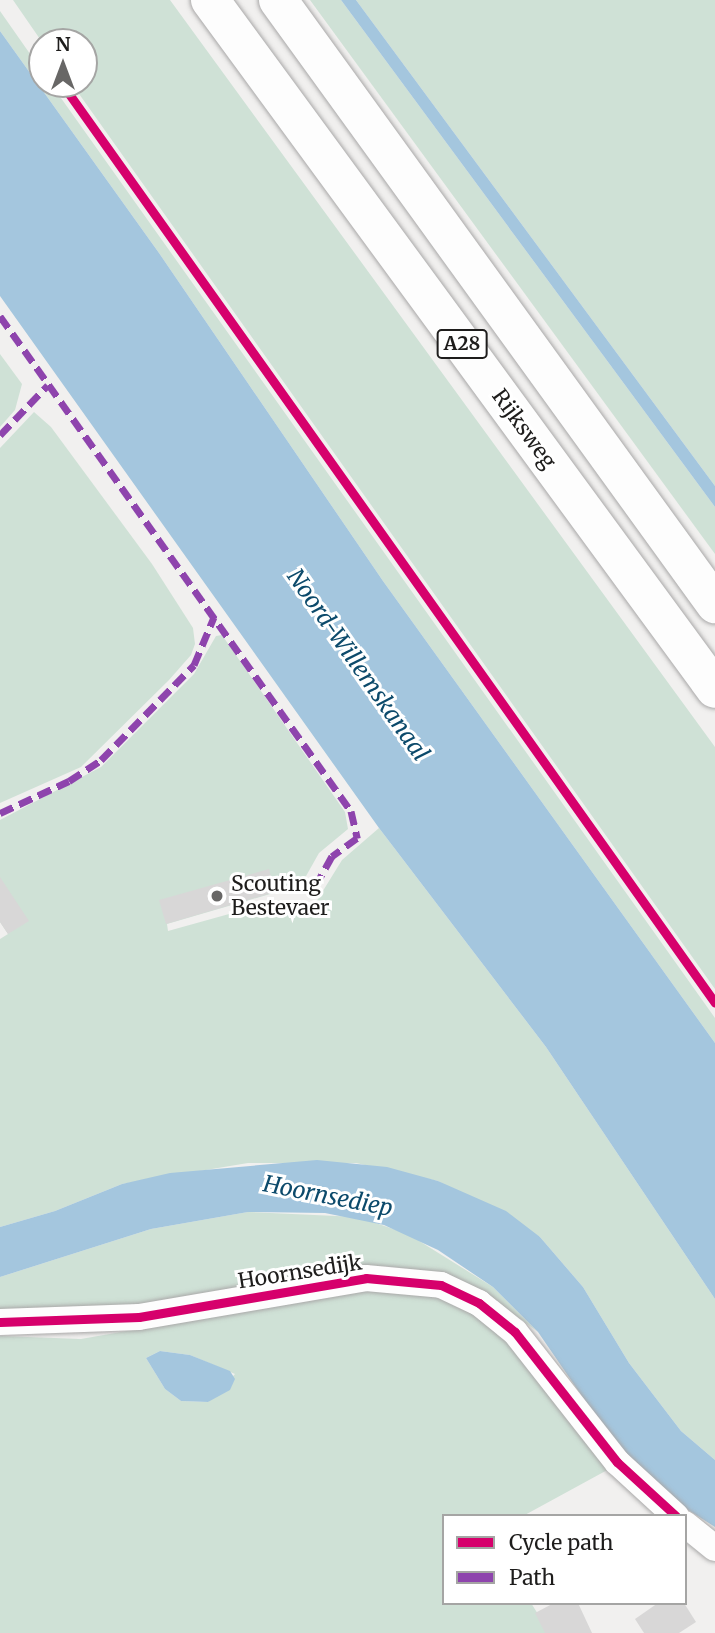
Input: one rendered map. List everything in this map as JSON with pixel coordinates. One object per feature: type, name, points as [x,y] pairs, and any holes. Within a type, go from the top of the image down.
[{"type":"highway","name":"Rijksweg","points":[[209,0],[715,689]]},
{"type":"highway","name":"A28","points":[[278,0],[715,604]]},
{"type":"street","name":"Hoornsedijk","points":[[0,1322],[138,1317],[366,1278],[441,1285],[479,1303],[515,1332],[617,1462],[674,1514]]},
{"type":"street","points":[[687,1526],[715,1548]]},
{"type":"green space","points":[[13,0],[170,0],[715,747],[715,989],[82,98],[98,98],[98,28],[32,28]]},
{"type":"green space","points":[[310,0],[341,0],[715,507],[715,554]]},
{"type":"green space","points":[[356,0],[715,0],[715,486]]},
{"type":"green space","points":[[0,11],[28,51],[28,70],[0,31]]},
{"type":"green space","points":[[48,98],[61,98],[715,1018],[715,1043],[383,581],[159,253]]},
{"type":"green space","points":[[0,354],[22,384],[15,410],[0,427]]},
{"type":"green space","points":[[34,412],[51,427],[152,564],[193,628],[195,644],[191,655],[169,680],[81,767],[0,803],[0,448]]},
{"type":"green space","points":[[222,635],[345,812],[348,829],[319,853],[301,885],[167,924],[168,931],[279,900],[313,907],[342,860],[379,828],[546,1047],[715,1299],[715,1460],[681,1431],[629,1363],[583,1287],[540,1237],[438,1181],[356,1163],[248,1163],[122,1184],[55,1211],[0,1227],[0,939],[8,934],[0,922],[0,820],[101,767],[194,674],[216,636]]},
{"type":"green space","points":[[248,1212],[358,1217],[408,1234],[493,1287],[538,1332],[503,1306],[419,1270],[383,1266],[158,1305],[0,1311],[0,1277],[151,1229]]},
{"type":"green space","points":[[360,1290],[441,1297],[472,1309],[501,1333],[611,1468],[527,1514],[442,1514],[442,1605],[532,1605],[550,1633],[0,1633],[0,1336],[81,1339]],"holes":[[[160,1351],[190,1355],[235,1374],[208,1402],[181,1401],[165,1389],[146,1358]]]},
{"type":"water","points":[[341,0],[356,0],[715,486],[715,507]]},
{"type":"water","name":"Noord-Willemskanaal","points":[[0,31],[28,70],[28,98],[48,98],[159,253],[383,581],[715,1043],[715,1299],[546,1047],[379,828],[0,296]]},
{"type":"water","name":"Hoornsediep","points":[[317,1160],[387,1167],[438,1181],[506,1211],[540,1237],[583,1287],[629,1363],[681,1431],[715,1460],[715,1527],[657,1490],[619,1450],[538,1332],[493,1287],[438,1250],[384,1225],[325,1213],[248,1212],[151,1229],[0,1277],[0,1227],[55,1211],[122,1184],[170,1173]]},
{"type":"water","points":[[160,1351],[190,1355],[230,1371],[235,1379],[230,1390],[208,1402],[181,1401],[165,1389],[146,1358]]},
{"type":"building","name":"Scouting Bestevaer","points":[[269,869],[275,892],[166,924],[159,900]]},
{"type":"building","points":[[0,877],[29,921],[8,934],[0,922]]},
{"type":"building","points":[[550,1605],[579,1605],[592,1633],[545,1633],[535,1613]]},
{"type":"building","points":[[655,1605],[685,1605],[696,1622],[679,1633],[644,1633],[635,1619]]},
{"type":"marked path","points":[[0,316],[351,811],[357,838],[332,856],[315,887]]},
{"type":"marked path","points":[[0,435],[48,385]]},
{"type":"marked path","points":[[0,813],[69,781],[101,760],[194,665],[214,617]]},
{"type":"cycle path","points":[[72,98],[715,1003]]},
{"type":"cycle path","points":[[0,1322],[139,1317],[366,1278],[441,1285],[479,1303],[515,1332],[617,1462],[674,1514]]},
{"type":"place","name":"Scouting Bestevaer","points":[[217,896]]}]
